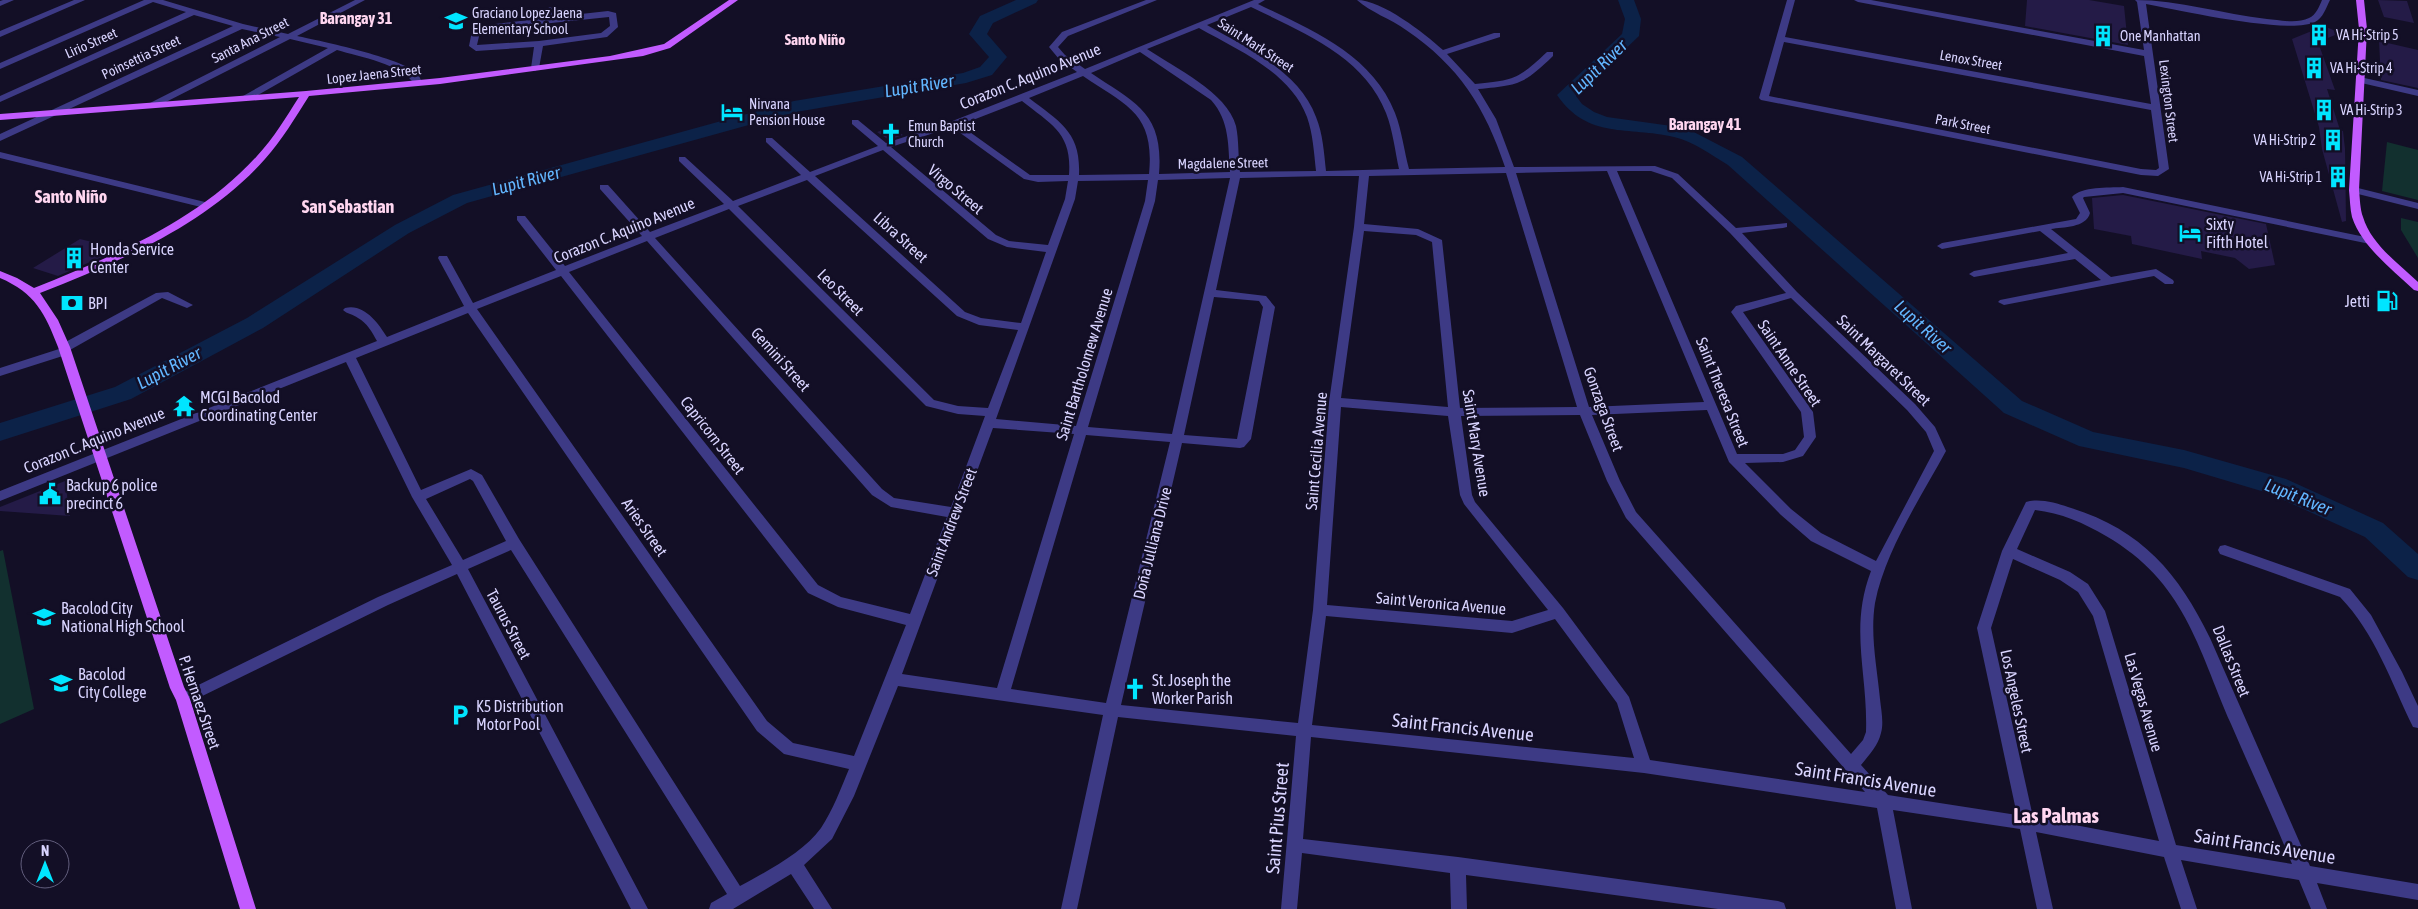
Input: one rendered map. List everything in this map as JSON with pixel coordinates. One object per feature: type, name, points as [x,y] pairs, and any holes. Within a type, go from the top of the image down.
[{"type":"main road","name":"Lopez Jaena Street","points":[[0,117],[306,94],[418,83],[627,56],[667,46],[734,0]]},
{"type":"main road","points":[[2360,0],[2363,29],[2354,190],[2359,223],[2370,241],[2418,288]]},
{"type":"main road","points":[[34,292],[124,254],[166,231],[222,193],[255,164],[279,136],[306,94]]},
{"type":"main road","name":"P. Hernaez Street","points":[[0,274],[22,283],[34,292],[46,307],[64,349],[102,454],[248,909]]},
{"type":"street","points":[[0,4],[10,0]]},
{"type":"street","points":[[0,34],[81,0]]},
{"type":"street","points":[[0,66],[152,0],[241,26],[336,48],[403,68],[414,75],[418,83]]},
{"type":"street","name":"Santa Ana Street","points":[[153,105],[361,0]]},
{"type":"street","name":"Saint Bartholomew Avenue","points":[[1002,694],[1150,201],[1156,166],[1151,126],[1147,118],[1138,109],[1056,52],[1053,47],[1065,34],[1153,0]]},
{"type":"street","name":"Corazon C. Aquino Avenue","points":[[0,496],[349,354],[384,342],[809,175],[1024,97],[1083,71],[1261,0]]},
{"type":"street","name":"Gonzaga Street","points":[[1361,0],[1412,28],[1441,52],[1473,87],[1487,110],[1510,170],[1584,411],[1618,491],[1631,515],[1884,802]]},
{"type":"street","points":[[1780,39],[1791,0]]},
{"type":"street","points":[[1858,0],[2149,54]]},
{"type":"street","points":[[2140,0],[2262,20],[2299,23],[2316,17],[2326,0]]},
{"type":"street","name":"Lexington Street","points":[[2140,0],[2157,108],[2164,169],[2158,173]]},
{"type":"street","points":[[1251,4],[1333,46],[1361,69],[1380,91],[1391,113],[1405,173]]},
{"type":"street","points":[[549,20],[552,9]]},
{"type":"street","name":"Lirio Street","points":[[0,99],[193,12]]},
{"type":"street","points":[[613,15],[614,27],[604,34],[539,44],[488,48],[472,46],[476,31],[481,28],[613,15]]},
{"type":"street","name":"Saint Mark Street","points":[[1200,25],[1270,67],[1298,90],[1312,116],[1322,174]]},
{"type":"street","name":"Poinsettia Street","points":[[0,138],[241,26]]},
{"type":"street","points":[[1441,52],[1497,35]]},
{"type":"street","name":"Park Street","points":[[1780,39],[1764,98],[2122,169],[2158,173]]},
{"type":"street","name":"Lenox Street","points":[[1780,39],[2157,108]]},
{"type":"street","points":[[535,68],[539,44]]},
{"type":"street","points":[[246,98],[336,48]]},
{"type":"street","name":"Doña Julliana Drive","points":[[1069,909],[1112,710],[1177,440],[1235,177],[1231,126],[1224,109],[1207,93],[1141,49]]},
{"type":"street","points":[[1473,87],[1512,83],[1528,75],[1550,54]]},
{"type":"street","points":[[2360,80],[2418,93]]},
{"type":"street","name":"Saint Andrew Street","points":[[717,909],[794,864],[826,834],[846,796],[894,679],[1025,327],[1070,199],[1074,179],[1075,154],[1072,141],[1060,126],[1024,97]]},
{"type":"street","name":"Virgo Street","points":[[854,122],[992,237],[1007,244],[1052,249]]},
{"type":"street","name":"Magdalene Street","points":[[953,124],[1027,177],[1050,180],[1510,170]]},
{"type":"street","name":"Libra Street","points":[[769,140],[961,314],[979,321],[1025,327]]},
{"type":"street","points":[[0,155],[205,205]]},
{"type":"street","name":"Leo Street","points":[[682,159],[731,205],[930,403],[991,418],[1080,432],[1231,445],[1240,444],[1245,438],[1269,307],[1262,298],[1210,293]]},
{"type":"street","name":"Saint Theresa Street","points":[[1610,168],[1670,305],[1733,459],[1786,512],[1816,537],[1879,569]]},
{"type":"street","name":"Saint Margaret Street","points":[[1510,170],[1652,168],[1676,176],[1734,231],[1793,294],[1911,407],[1931,430],[1940,451],[1879,569],[1870,594],[1866,622],[1875,717],[1874,732],[1869,744],[1852,765]]},
{"type":"street","name":"Saint Cecilia Avenue","points":[[1304,730],[1320,610],[1335,402],[1359,227],[1364,174]]},
{"type":"street","name":"Gemini Street","points":[[604,187],[650,236],[877,492],[891,502],[955,513]]},
{"type":"street","points":[[1942,246],[2073,222],[2084,217],[2076,197],[2082,194],[2123,190],[2370,241]]},
{"type":"street","points":[[2354,190],[2418,206]]},
{"type":"street","name":"Capricorn Street","points":[[521,218],[814,589],[838,602],[914,622]]},
{"type":"street","points":[[1734,231],[1782,225]]},
{"type":"street","name":"Saint Mary Avenue","points":[[1359,227],[1418,232],[1437,240],[1454,412],[1466,495],[1470,504],[1558,612],[1624,701],[1644,766]]},
{"type":"street","points":[[2044,228],[2109,281]]},
{"type":"street","points":[[1974,274],[2077,255]]},
{"type":"street","name":"Aries Street","points":[[442,258],[470,307],[762,726],[789,749],[859,764]]},
{"type":"street","points":[[2004,302],[2156,272],[2169,282]]},
{"type":"street","name":"Saint Anne Street","points":[[1733,459],[1784,458],[1799,453],[1810,437],[1807,412],[1737,312],[1740,308],[1793,294]]},
{"type":"street","points":[[0,372],[64,349],[160,295],[168,295],[187,305]]},
{"type":"street","points":[[349,310],[359,312],[369,318],[384,342]]},
{"type":"street","name":"Taurus Street","points":[[349,354],[418,497],[460,567],[640,909]]},
{"type":"street","points":[[1335,402],[1454,412],[1584,411],[1710,406]]},
{"type":"street","points":[[418,497],[471,474],[478,478],[514,543],[737,896]]},
{"type":"street","name":"Los Angeles Street","points":[[2031,505],[2009,551],[1984,628],[2024,823],[2045,909]]},
{"type":"street","name":"Dallas Street","points":[[2031,505],[2071,511],[2124,537],[2166,573],[2189,606],[2206,640],[2222,687],[2305,872],[2319,909]]},
{"type":"street","points":[[182,699],[375,605],[514,543]]},
{"type":"street","points":[[2225,550],[2345,593],[2355,601],[2372,628],[2418,722]]},
{"type":"street","name":"Las Vegas Avenue","points":[[2009,551],[2065,576],[2083,588],[2100,615],[2189,909]]},
{"type":"street","name":"Saint Veronica Avenue","points":[[1320,610],[1512,627],[1558,612]]},
{"type":"street","name":"Saint Francis Avenue","points":[[894,679],[1112,710],[1644,766],[2024,823],[2170,851],[2418,892]]},
{"type":"street","name":"Saint Pius Street","points":[[1289,909],[1304,730]]},
{"type":"street","points":[[1884,802],[1904,909]]},
{"type":"street","points":[[1295,845],[1458,865],[1778,909]]},
{"type":"street","points":[[794,864],[824,909]]},
{"type":"street","points":[[1458,865],[1459,909]]},
{"type":"green space","points":[[2387,142],[2418,150],[2418,200],[2382,191]]},
{"type":"green space","points":[[2401,218],[2418,222],[2418,258],[2401,230]]},
{"type":"green space","points":[[3,550],[34,709],[0,724],[0,551]]},
{"type":"building","points":[[2027,0],[2089,0],[2124,6],[2128,45],[2025,26]]},
{"type":"building","points":[[2378,0],[2407,1],[2414,23],[2384,17]]},
{"type":"building","points":[[2324,26],[2340,33],[2318,42],[2335,90],[2327,89],[2340,130],[2343,131],[2346,221],[2342,222],[2322,149],[2319,127],[2292,39]]},
{"type":"building","points":[[2379,41],[2418,50],[2418,88],[2381,80]]},
{"type":"building","name":"Emun Baptist Church","points":[[891,127],[903,135],[889,140],[877,132]]},
{"type":"building","name":"Sixty Fifth Hotel","points":[[2123,195],[2266,224],[2275,265],[2249,269],[2235,258],[2201,251],[2202,259],[2132,244],[2131,236],[2094,229],[2092,198]]},
{"type":"building","name":"Honda Service Center","points":[[80,239],[120,249],[58,276],[33,268]]},
{"type":"building","name":"Backup 6 police precinct 6","points":[[65,481],[70,516],[0,511],[0,507]]},
{"type":"waterway","name":"Lupit River","points":[[0,432],[123,393],[255,323],[402,229],[460,199],[794,107],[966,78],[986,71],[998,57],[978,34],[986,20],[1030,0]]},
{"type":"waterway","name":"Lupit River","points":[[1626,0],[1633,19],[1630,36],[1566,95],[1575,107],[1587,116],[1616,125],[1664,129],[1686,134],[1735,161],[2013,407],[2088,440],[2184,459],[2277,486],[2374,530],[2418,570]]},
{"type":"place","name":"Graciano Lopez Jaena Elementary School","points":[[456,21]]},
{"type":"place","name":"VA Hi-Strip 5","points":[[2319,35]]},
{"type":"place","name":"One Manhattan","points":[[2103,36]]},
{"type":"place","name":"VA Hi-Strip 4","points":[[2314,68]]},
{"type":"place","name":"VA Hi-Strip 3","points":[[2324,110]]},
{"type":"place","name":"Nirvana Pension House","points":[[732,112]]},
{"type":"place","name":"Emun Baptist Church","points":[[891,134]]},
{"type":"place","name":"VA Hi-Strip 2","points":[[2333,140]]},
{"type":"place","name":"VA Hi-Strip 1","points":[[2338,177]]},
{"type":"place","name":"Sixty Fifth Hotel","points":[[2190,233]]},
{"type":"place","name":"Honda Service Center","points":[[74,258]]},
{"type":"place","name":"Jetti","points":[[2387,301]]},
{"type":"place","name":"BPI","points":[[72,303]]},
{"type":"place","name":"MCGI Bacolod Coordinating Center","points":[[184,406]]},
{"type":"place","name":"Backup 6 police precinct 6","points":[[50,494]]},
{"type":"place","name":"Bacolod City National High School","points":[[44,617]]},
{"type":"place","name":"Bacolod City College","points":[[61,683]]},
{"type":"place","name":"St. Joseph the Worker Parish","points":[[1135,689]]},
{"type":"place","name":"K5 Distribution Motor Pool","points":[[460,715]]},
{"type":"district","name":"Barangay 31","points":[[356,18]]},
{"type":"district","name":"Santo Niño","points":[[815,40]]},
{"type":"district","name":"Barangay 41","points":[[1705,124]]},
{"type":"district","name":"Santo Niño","points":[[71,197]]},
{"type":"district","name":"San Sebastian","points":[[348,207]]},
{"type":"district","name":"Las Palmas","points":[[2056,816]]}]
